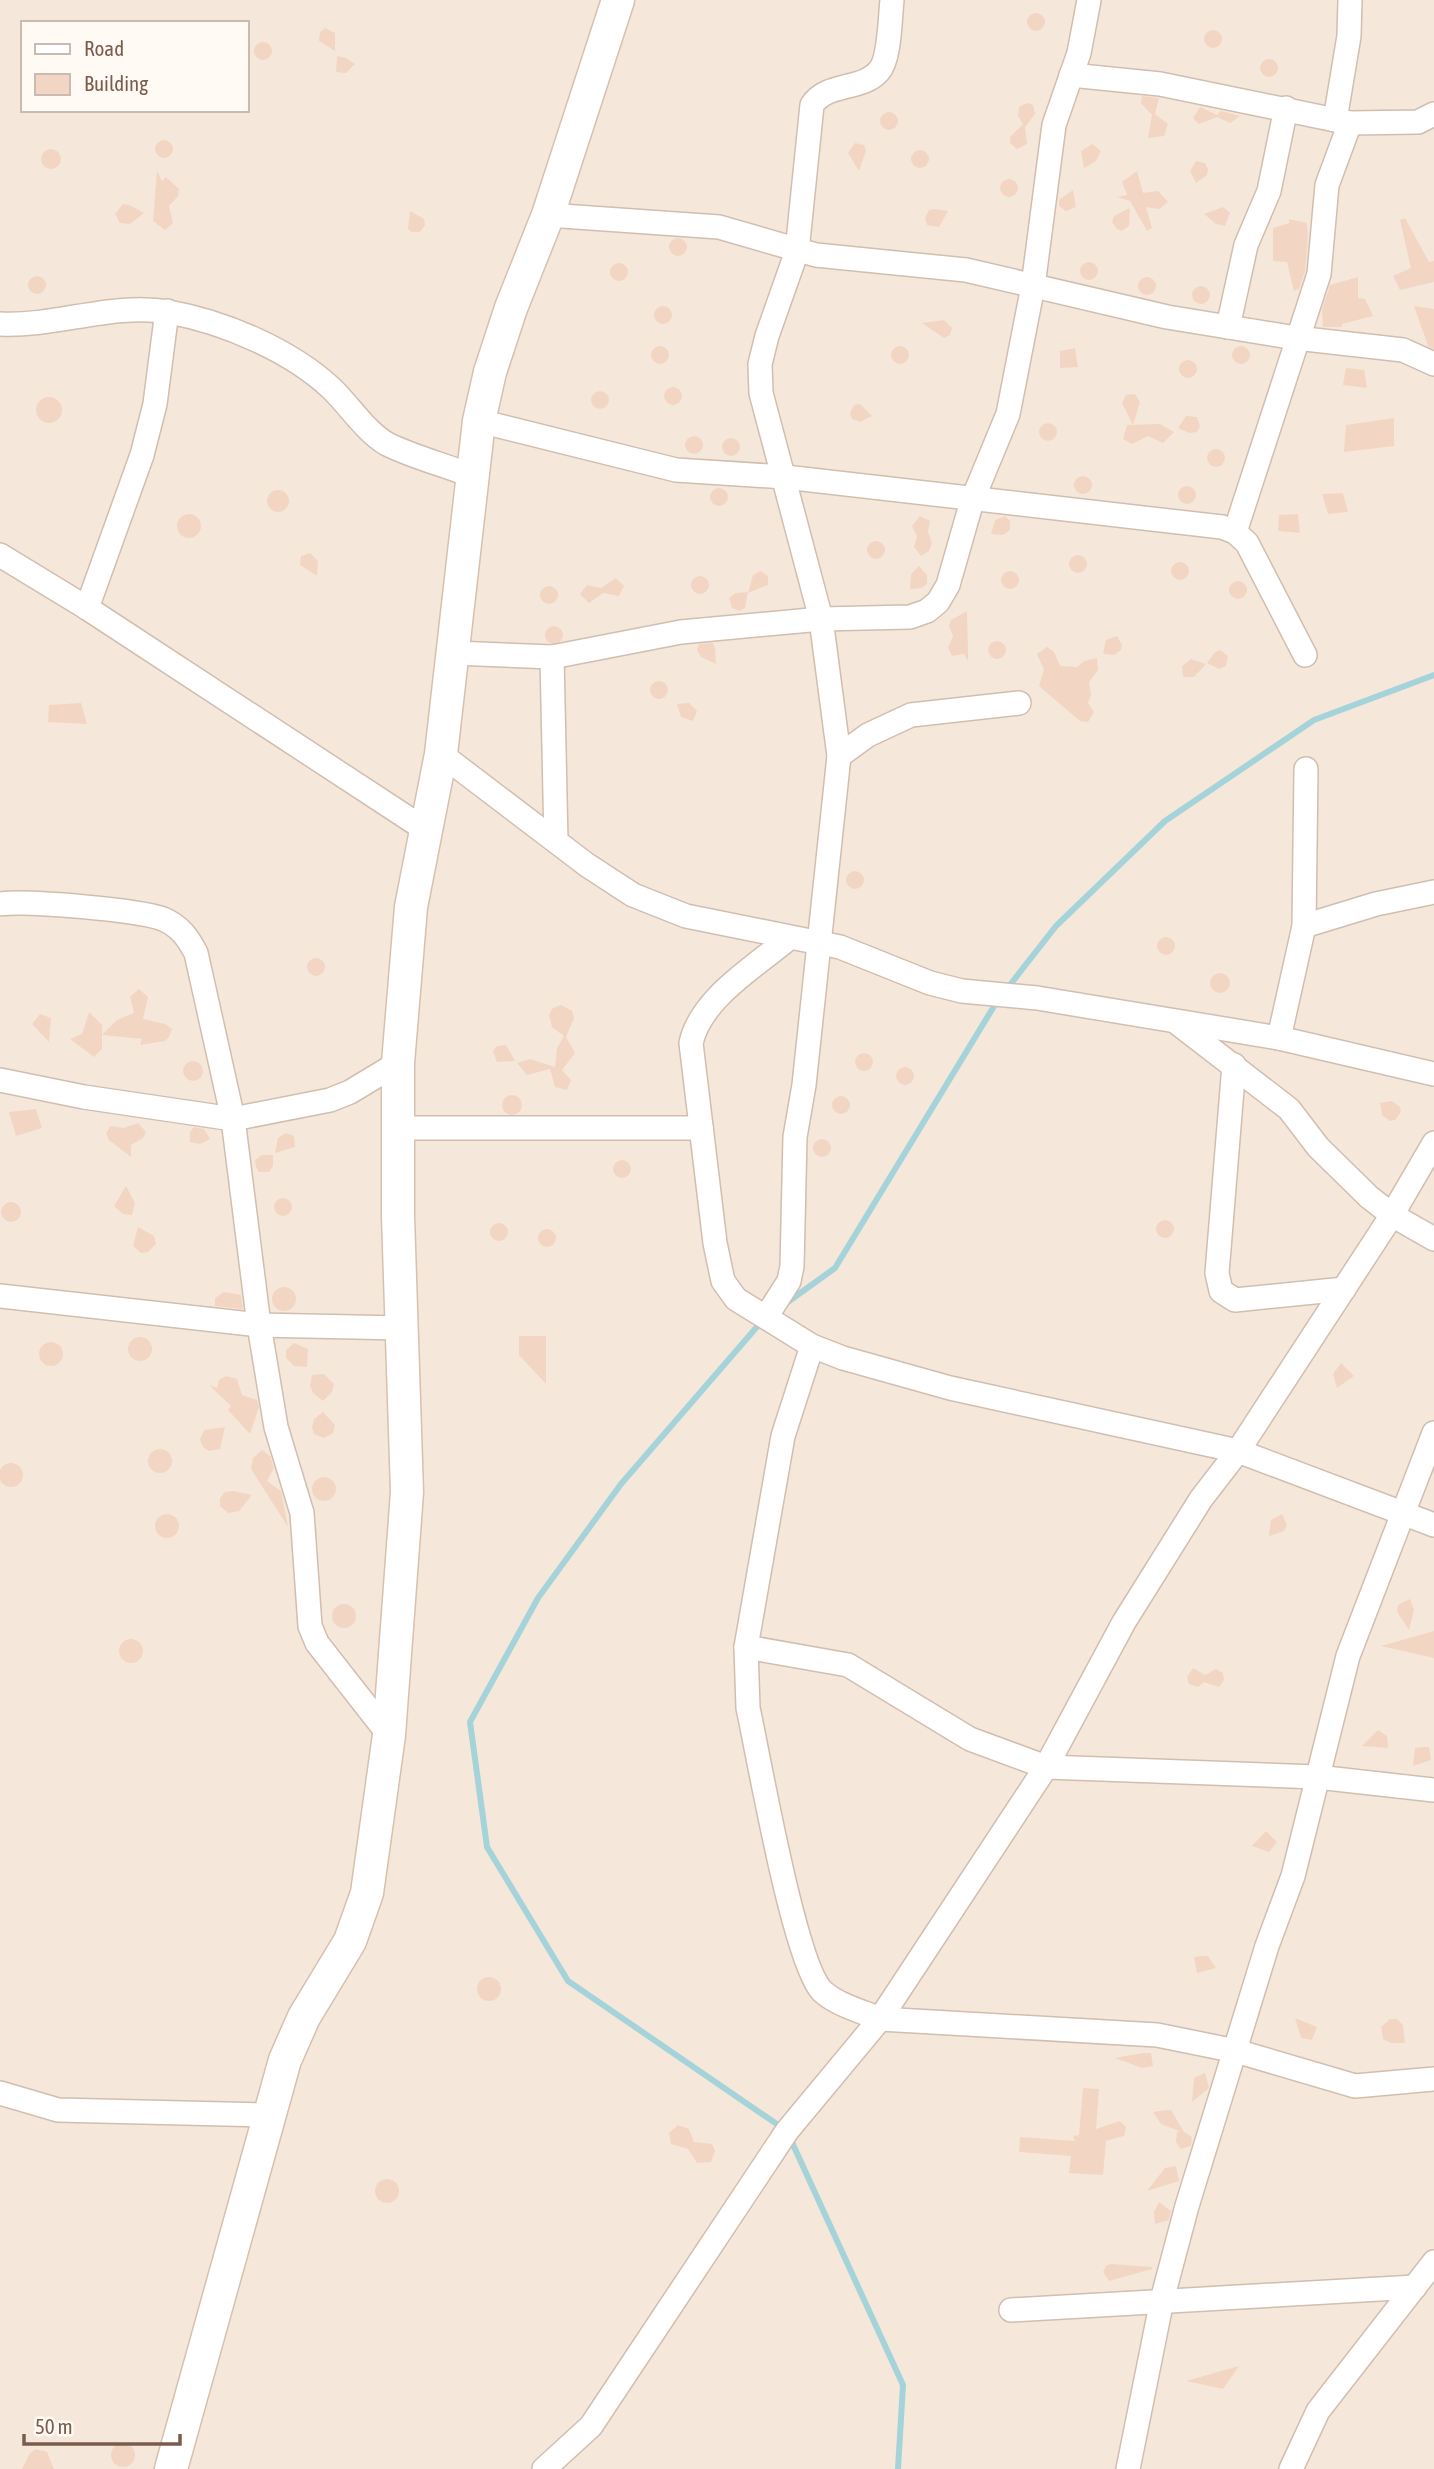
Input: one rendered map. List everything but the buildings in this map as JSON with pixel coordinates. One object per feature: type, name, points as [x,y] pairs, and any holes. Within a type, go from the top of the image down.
[{"type":"main road","points":[[171,2469],[285,2060],[304,2017],[349,1941],[367,1893],[389,1735],[407,1492],[396,1128],[398,1063],[411,907],[441,754],[455,653],[479,421],[490,372],[511,308],[548,215],[618,0]]},
{"type":"street","points":[[766,1317],[789,1281],[792,1266],[795,1137],[804,1085],[839,756],[821,619],[761,393],[760,364],[797,251],[812,105],[818,96],[870,78],[880,70],[886,51],[892,0]]},
{"type":"street","points":[[1235,533],[1296,338],[1319,274],[1328,185],[1342,122],[1350,0]]},
{"type":"street","points":[[455,653],[552,657],[681,632],[821,619],[910,617],[927,611],[938,602],[948,585],[972,501],[1008,414],[1032,286],[1054,125],[1093,1]]},
{"type":"street","points":[[1071,75],[1160,84],[1286,108],[1342,122],[1418,122],[1434,114]]},
{"type":"street","points":[[1228,327],[1246,245],[1269,191],[1286,108]]},
{"type":"street","points":[[548,215],[719,227],[745,232],[816,255],[966,270],[1167,317],[1296,338],[1403,350],[1434,364]]},
{"type":"street","points":[[0,324],[36,323],[112,312],[167,312],[222,325],[257,338],[328,385],[371,431],[387,443],[472,476]]},
{"type":"street","points":[[87,608],[142,455],[155,404],[167,312]]},
{"type":"street","points":[[479,421],[676,470],[785,477],[972,501],[1197,523],[1235,533],[1247,543],[1305,655]]},
{"type":"street","points":[[0,555],[87,608],[426,830]]},
{"type":"street","points":[[552,657],[556,841]]},
{"type":"street","points":[[839,756],[868,734],[911,715],[1019,703]]},
{"type":"street","points":[[441,754],[633,895],[686,916],[855,952],[930,984],[962,991],[1037,998],[1279,1038],[1434,1074]]},
{"type":"street","points":[[1279,1038],[1304,926],[1306,769]]},
{"type":"street","points":[[1304,926],[1376,904],[1434,892]]},
{"type":"street","points":[[0,904],[128,912],[163,919],[186,933],[196,953],[233,1119],[259,1325],[276,1427],[302,1513],[310,1626],[317,1643],[389,1735]]},
{"type":"street","points":[[789,938],[710,1005],[695,1025],[691,1043],[723,1280],[736,1299],[812,1346],[843,1359],[950,1388],[1238,1451],[1434,1525]]},
{"type":"street","points":[[1172,1020],[1289,1109],[1335,1166],[1392,1215],[1434,1239]]},
{"type":"street","points":[[0,1080],[84,1097],[233,1119],[330,1100],[350,1092],[398,1063]]},
{"type":"street","points":[[1234,1065],[1217,1273],[1221,1292],[1235,1300],[1344,1289]]},
{"type":"street","points":[[396,1128],[701,1128]]},
{"type":"street","points":[[544,2469],[592,2426],[787,2131],[880,2019],[1046,1767],[1124,1622],[1201,1499],[1238,1451],[1392,1215],[1434,1143]]},
{"type":"street","points":[[0,1296],[259,1325],[402,1328]]},
{"type":"street","points":[[812,1346],[783,1436],[746,1647],[748,1708],[792,1906],[809,1970],[822,1990],[838,2002],[880,2019],[1111,2030],[1157,2035],[1236,2051],[1355,2086],[1434,2079]]},
{"type":"street","points":[[1128,2469],[1162,2300],[1187,2206],[1268,1946],[1293,1876],[1348,1656],[1434,1433]]},
{"type":"street","points":[[746,1647],[848,1665],[970,1739],[1046,1767],[1317,1777],[1434,1790]]},
{"type":"street","points":[[0,2093],[58,2110],[269,2115]]},
{"type":"street","points":[[1291,2469],[1318,2412],[1434,2262]]},
{"type":"street","points":[[1011,2310],[1415,2287]]},
{"type":"street","points":[[159,2469],[181,2431]]},
{"type":"shaded area","points":[[0,0],[1434,0],[1434,2469],[0,2469]]},
{"type":"waterway","points":[[1006,990],[1056,926],[1165,821],[1314,720],[1434,675]]},
{"type":"waterway","points":[[785,1304],[835,1268],[999,998]]},
{"type":"waterway","points":[[762,1321],[621,1484],[538,1598],[470,1722],[487,1847],[568,1981],[784,2129]]},
{"type":"waterway","points":[[790,2138],[903,2385],[898,2469]]}]
